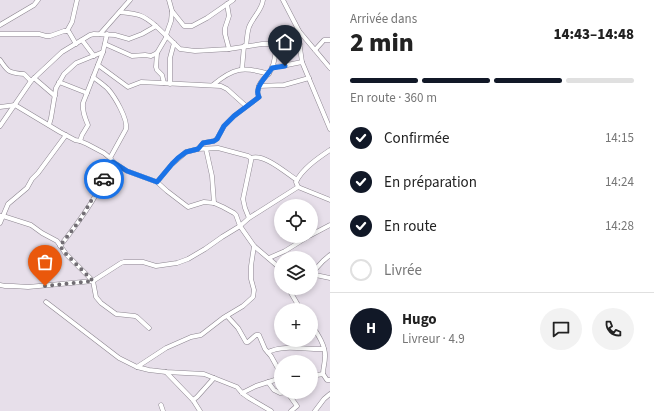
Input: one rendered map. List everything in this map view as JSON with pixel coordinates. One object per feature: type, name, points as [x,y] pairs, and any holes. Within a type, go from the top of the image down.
[{"type":"street","points":[[0,24],[34,5],[38,0]]},
{"type":"street","points":[[0,34],[39,34],[50,36],[66,31],[72,22],[77,0]]},
{"type":"street","points":[[100,34],[130,0]]},
{"type":"street","points":[[164,83],[162,76],[156,67],[157,53],[167,35],[171,21],[172,11],[169,0]]},
{"type":"street","points":[[172,11],[184,26],[190,26],[207,18],[233,0]]},
{"type":"street","points":[[242,69],[248,28],[263,4],[263,0]]},
{"type":"street","points":[[283,0],[299,31],[330,68]]},
{"type":"street","points":[[227,4],[229,16],[225,28],[225,34],[229,49]]},
{"type":"street","points":[[120,12],[144,16],[180,48],[195,51],[229,49],[262,44],[277,46],[300,44]]},
{"type":"street","points":[[0,126],[32,80],[62,52],[90,35],[107,34],[129,39],[156,26]]},
{"type":"street","points":[[66,31],[69,32],[76,44]]},
{"type":"street","points":[[299,31],[302,62],[330,130]]},
{"type":"street","points":[[80,141],[88,125],[82,107],[83,103],[103,52],[107,34]]},
{"type":"street","points":[[82,40],[94,56]]},
{"type":"street","points":[[315,50],[324,40],[330,40]]},
{"type":"street","points":[[170,84],[170,58],[174,42]]},
{"type":"street","points":[[105,44],[132,56],[151,56],[157,53]]},
{"type":"street","points":[[198,149],[203,143],[217,139],[224,126],[234,116],[259,97],[257,91],[272,68],[277,46]]},
{"type":"street","points":[[48,125],[56,88],[58,82],[64,74],[76,63],[103,52]]},
{"type":"street","points":[[0,60],[6,69],[13,73],[24,74],[55,96]]},
{"type":"street","points":[[272,68],[302,62]]},
{"type":"street","points":[[98,65],[128,87],[141,82],[221,86],[227,89],[246,106]]},
{"type":"street","points":[[213,86],[222,77],[242,69],[256,70],[269,74]]},
{"type":"street","points":[[60,246],[85,212],[103,182],[111,160],[127,126],[120,108],[112,94],[94,77]]},
{"type":"street","points":[[259,86],[284,85],[309,78]]},
{"type":"street","points":[[58,82],[87,93]]},
{"type":"street","points":[[0,107],[15,105],[60,132],[104,153],[127,171],[157,182],[188,207],[204,202],[214,203],[234,213],[240,226],[254,246],[274,263]]},
{"type":"street","points":[[0,223],[8,204],[27,188],[32,179],[66,135]]},
{"type":"street","points":[[157,182],[172,164],[186,152],[198,149],[218,148],[251,158],[263,158],[297,180]]},
{"type":"street","points":[[206,149],[212,176],[214,203]]},
{"type":"street","points":[[298,187],[296,185],[300,176],[315,160],[330,150]]},
{"type":"street","points":[[249,218],[243,199],[251,158]]},
{"type":"street","points":[[0,284],[5,286],[28,287],[93,281],[124,262],[143,262],[156,266],[177,263],[206,249],[240,226],[249,218],[298,187]]},
{"type":"street","points":[[298,187],[330,200]]},
{"type":"street","points":[[2,216],[31,225],[57,241],[66,254],[93,281],[96,296],[101,304],[116,314],[135,316],[149,328]]},
{"type":"street","points":[[318,231],[330,225]]},
{"type":"street","points":[[269,258],[285,251],[298,243]]},
{"type":"street","points":[[137,367],[166,348],[201,335],[226,316],[243,306],[253,297],[254,290],[251,279],[251,266],[254,246]]},
{"type":"street","points":[[318,266],[330,255]]},
{"type":"street","points":[[318,275],[330,278]]},
{"type":"street","points":[[46,302],[119,358],[137,367],[166,372],[204,374],[236,387],[242,393],[271,411]]},
{"type":"street","points":[[226,316],[238,328],[246,342],[258,335],[265,349],[274,361]]},
{"type":"street","points":[[318,334],[326,356],[323,374],[327,380],[330,380]]},
{"type":"street","points":[[268,352],[272,350],[289,348],[315,350],[324,349]]},
{"type":"street","points":[[166,372],[193,400],[200,411]]},
{"type":"street","points":[[318,375],[323,374]]},
{"type":"street","points":[[193,400],[198,397],[214,378]]},
{"type":"street","points":[[242,393],[256,386],[274,380]]},
{"type":"street","points":[[268,382],[274,390],[280,393],[287,392],[297,406],[292,411]]},
{"type":"street","points":[[315,411],[330,394]]},
{"type":"street","points":[[161,405],[163,411]]},
{"type":"way so far","points":[[45,286],[93,281],[60,246],[80,220],[104,179]]},
{"type":"route","points":[[104,179],[113,162],[127,171],[157,182],[172,164],[186,152],[198,149],[203,143],[217,139],[224,126],[246,106],[259,97],[257,91],[259,86],[272,68],[285,66]]}]
